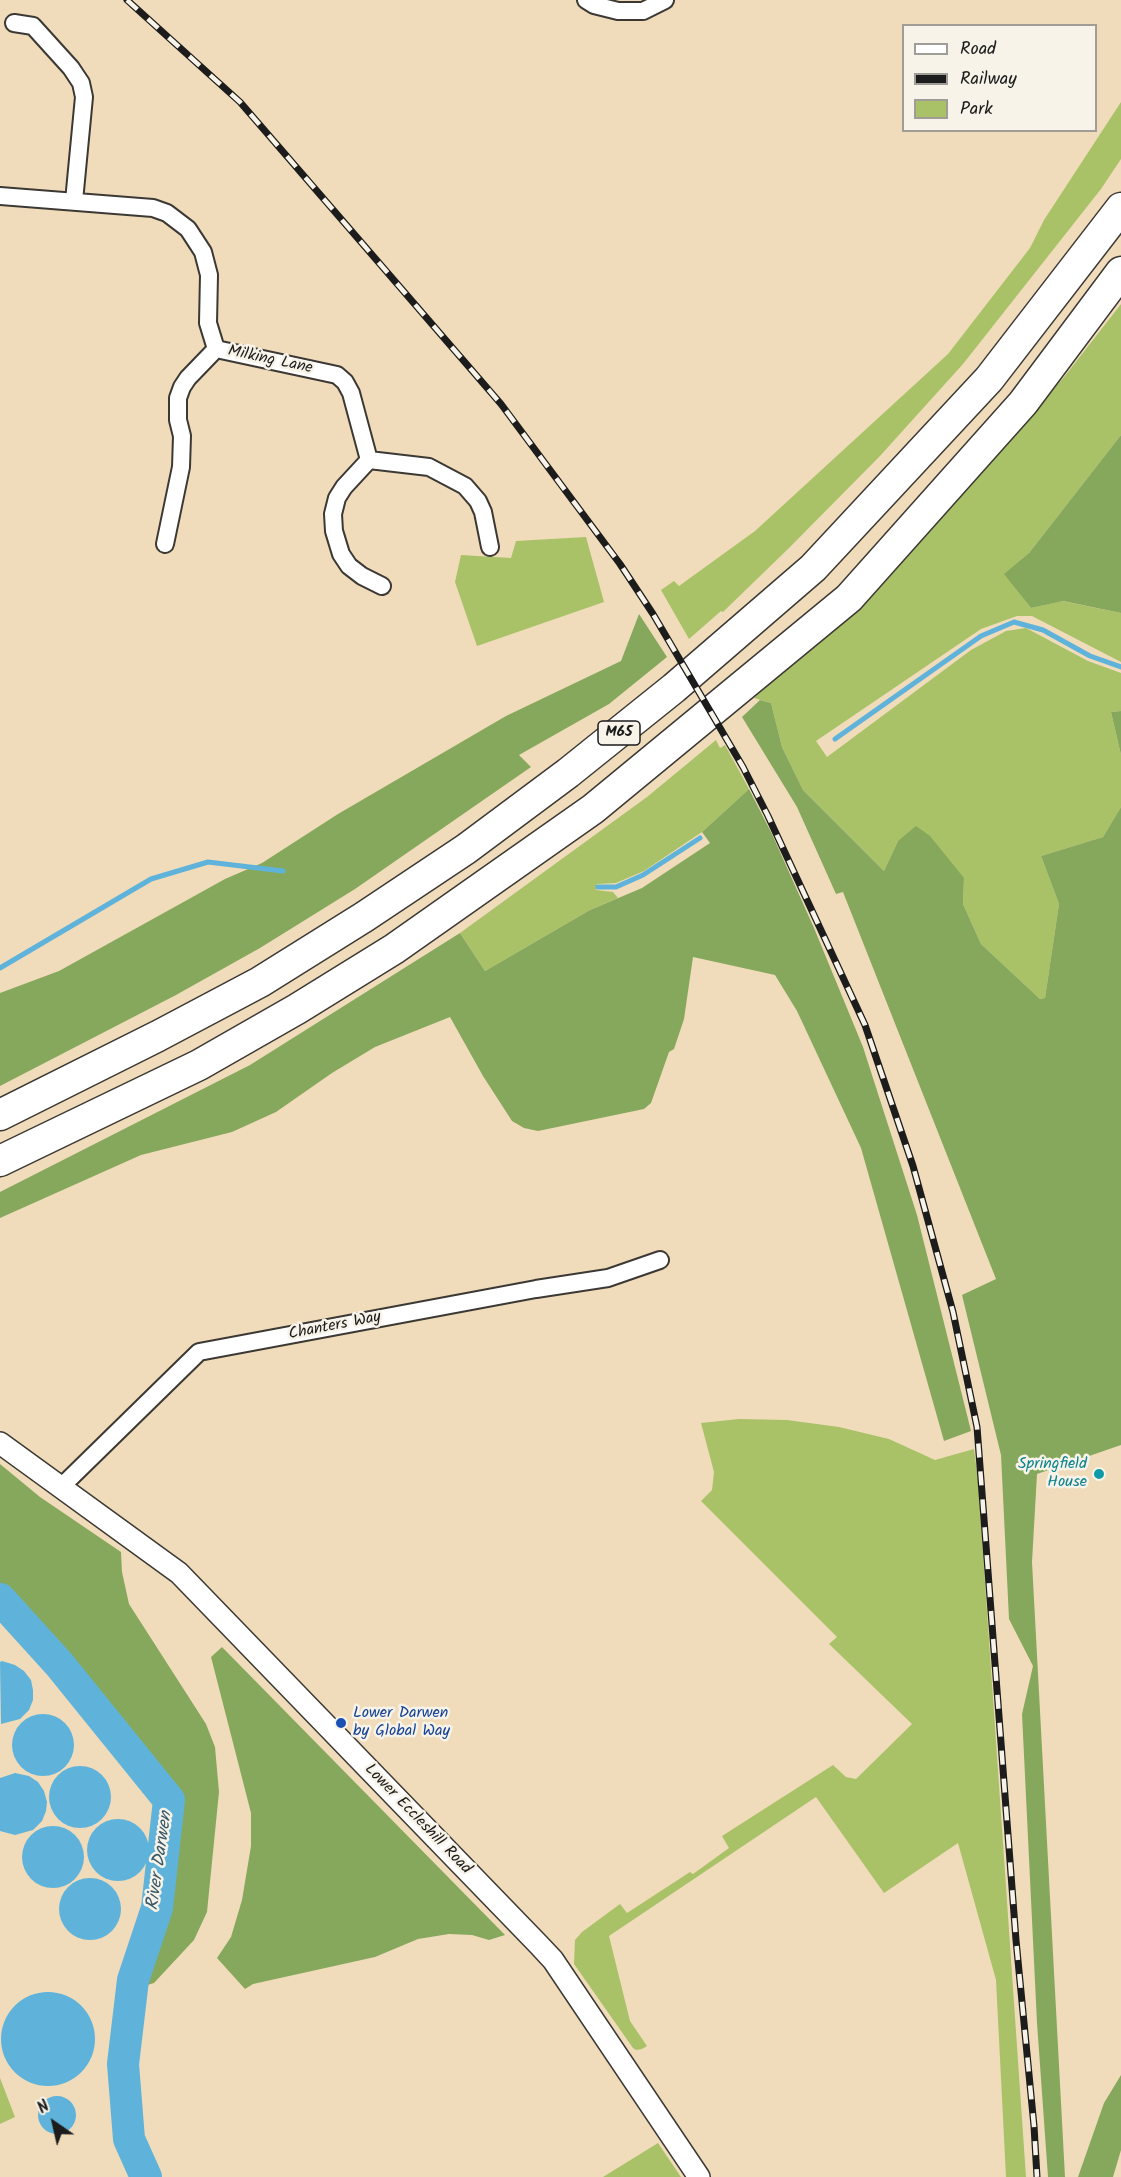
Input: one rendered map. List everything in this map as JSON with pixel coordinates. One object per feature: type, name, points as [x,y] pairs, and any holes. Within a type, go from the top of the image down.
[{"type":"highway","name":"M65","points":[[0,1115],[158,1036],[260,981],[364,917],[466,849],[568,773],[674,688],[813,568],[989,379],[1121,208]]},
{"type":"highway","name":"M65","points":[[0,1161],[199,1065],[297,1009],[394,949],[592,809],[849,598],[1023,404],[1121,272]]},
{"type":"street","points":[[586,0],[594,5],[618,11],[643,11],[665,0]]},
{"type":"street","points":[[14,23],[33,26],[71,68],[81,83],[84,97],[74,201]]},
{"type":"street","name":"Milking Lane","points":[[0,196],[153,208],[167,213],[188,229],[196,239],[207,265],[209,275],[207,323],[216,349],[337,375],[345,382],[351,393],[369,460]]},
{"type":"street","points":[[165,544],[181,467],[182,436],[178,420],[178,398],[188,378],[216,349]]},
{"type":"street","points":[[382,586],[362,576],[349,566],[341,554],[334,531],[333,514],[337,498],[369,460],[429,467],[465,486],[478,501],[483,512],[490,547]]},
{"type":"street","name":"Chanters Way","points":[[60,1488],[200,1352],[525,1291],[608,1278],[660,1260]]},
{"type":"street","name":"Lower Eccleshill Road","points":[[0,1443],[179,1573],[554,1960],[699,2177]]},
{"type":"green space","points":[[1121,102],[1121,159],[1101,189],[963,364],[880,456],[789,548],[723,612],[721,611],[689,639],[661,590],[674,581],[679,586],[755,531],[948,354],[1030,248],[1044,220]]},
{"type":"green space","points":[[1121,304],[1121,435],[1029,553],[1005,574],[1031,608],[1062,601],[1121,613],[1121,662],[1032,616],[1017,616],[981,629],[816,741],[827,757],[971,650],[1006,631],[1026,628],[1088,661],[1121,673],[1121,711],[1111,712],[1121,755],[1121,807],[1103,837],[1041,856],[1059,904],[1045,998],[1040,999],[981,944],[963,904],[964,878],[898,841],[884,871],[803,790],[782,747],[771,703],[754,698],[827,631],[986,466],[1064,377]]},
{"type":"green space","points":[[1121,435],[1121,613],[1063,601],[1031,608],[1004,574],[1029,553]]},
{"type":"green space","points":[[586,537],[604,602],[477,646],[455,582],[461,555],[511,558],[516,541]]},
{"type":"green space","points":[[639,614],[667,657],[609,704],[519,755],[531,767],[355,889],[260,948],[176,995],[0,1086],[0,993],[59,971],[225,879],[262,863],[338,814],[506,716],[621,661]]},
{"type":"green space","points":[[760,700],[771,703],[782,747],[803,790],[884,871],[898,841],[916,826],[930,836],[964,878],[963,904],[981,944],[1040,999],[1045,998],[1059,904],[1041,856],[1103,837],[1121,807],[1121,1445],[1037,1474],[1032,1562],[1065,2177],[1048,2177],[1037,2023],[1022,1714],[1033,1666],[1009,1619],[1001,1455],[962,1295],[996,1279],[843,892],[836,894],[797,807],[742,717]]},
{"type":"green space","points":[[1121,711],[1121,755],[1111,712]]},
{"type":"green space","points":[[716,740],[720,748],[725,745],[749,789],[702,832],[644,871],[616,883],[597,884],[596,890],[613,892],[618,898],[590,910],[485,971],[460,933],[647,797]]},
{"type":"green space","points":[[749,789],[814,928],[863,1047],[917,1215],[971,1431],[944,1441],[861,1148],[797,1011],[775,975],[693,957],[684,1019],[674,1049],[669,1052],[651,1103],[644,1109],[538,1131],[524,1128],[512,1121],[483,1076],[450,1017],[375,1047],[332,1073],[276,1112],[232,1132],[141,1155],[0,1218],[0,1192],[250,1065],[460,933],[485,971],[590,910],[642,888],[710,843],[702,832]]},
{"type":"green space","points":[[739,1419],[787,1420],[839,1427],[889,1439],[935,1460],[974,1449],[1026,2177],[1006,2177],[996,1980],[958,1843],[884,1893],[816,1797],[609,1936],[630,2021],[647,2046],[642,2049],[633,2048],[574,1964],[575,1940],[582,1932],[620,1904],[627,1913],[690,1872],[693,1874],[729,1848],[722,1836],[833,1765],[846,1777],[856,1779],[912,1724],[829,1644],[837,1637],[701,1501],[712,1490],[714,1472],[701,1423]]},
{"type":"green space","points":[[0,1464],[40,1497],[121,1552],[122,1572],[129,1604],[206,1724],[215,1747],[219,1792],[207,1912],[194,1940],[154,1983],[137,1988],[163,1910],[177,1796],[65,1652],[0,1584]]},
{"type":"green space","points":[[222,1647],[505,1935],[489,1940],[472,1935],[449,1934],[418,1939],[375,1957],[253,1984],[245,1989],[217,1958],[231,1937],[242,1900],[251,1846],[251,1813],[211,1657]]},
{"type":"green space","points":[[1121,2075],[1121,2150],[1113,2177],[1078,2177],[1104,2103]]},
{"type":"green space","points":[[0,2078],[15,2117],[0,2124]]},
{"type":"green space","points":[[658,2143],[681,2177],[603,2177]]},
{"type":"water","points":[[0,1662],[24,1671],[31,1680],[33,1700],[29,1710],[20,1719],[1,1724]]},
{"type":"water","points":[[43,1714],[55,1716],[65,1723],[72,1733],[74,1745],[72,1757],[65,1767],[55,1774],[43,1776],[31,1774],[21,1767],[14,1757],[12,1745],[14,1733],[21,1723],[31,1716]]},
{"type":"water","points":[[80,1766],[92,1768],[102,1775],[109,1785],[111,1797],[109,1809],[102,1819],[92,1826],[80,1828],[68,1826],[58,1819],[51,1809],[49,1797],[51,1785],[58,1775],[68,1768]]},
{"type":"water","points":[[15,1773],[29,1776],[38,1782],[47,1802],[42,1821],[33,1830],[15,1835],[0,1831],[0,1778]]},
{"type":"water","points":[[118,1819],[130,1821],[140,1828],[147,1838],[149,1850],[147,1862],[140,1872],[130,1879],[118,1881],[106,1879],[96,1872],[89,1862],[87,1850],[89,1838],[96,1828],[106,1821]]},
{"type":"water","points":[[53,1826],[65,1828],[75,1835],[82,1845],[84,1857],[82,1869],[75,1879],[65,1886],[53,1888],[41,1886],[31,1879],[24,1869],[22,1857],[24,1845],[31,1835],[41,1828]]},
{"type":"water","points":[[90,1878],[102,1880],[112,1887],[119,1897],[121,1909],[119,1921],[112,1931],[102,1938],[90,1940],[78,1938],[68,1931],[61,1921],[59,1909],[61,1897],[68,1887],[78,1880]]},
{"type":"water","points":[[48,1992],[66,1996],[81,2006],[91,2021],[95,2039],[91,2057],[81,2072],[66,2082],[48,2086],[30,2082],[15,2072],[5,2057],[1,2039],[5,2021],[15,2006],[30,1996]]},
{"type":"water","points":[[57,2096],[64,2097],[70,2102],[75,2108],[75,2122],[70,2128],[64,2133],[57,2134],[50,2133],[44,2128],[39,2122],[38,2115],[39,2108],[44,2102],[50,2097]]},
{"type":"waterway","points":[[835,739],[981,636],[1014,622],[1043,630],[1090,656],[1121,667]]},
{"type":"waterway","points":[[598,887],[616,887],[643,875],[700,838]]},
{"type":"waterway","points":[[0,968],[151,879],[208,862],[283,871]]},
{"type":"waterway","name":"River Darwen","points":[[0,1599],[59,1664],[169,1800],[157,1908],[133,1980],[123,2064],[129,2139],[146,2177]]},
{"type":"railway","points":[[127,0],[240,102],[501,404],[620,564],[653,614],[743,767],[865,1025],[913,1166],[953,1312],[977,1427],[1016,1940],[1037,2177]]},
{"type":"place","name":"Springfield House","points":[[1099,1474]]},
{"type":"place","name":"Lower Darwen by Global Way","points":[[341,1723]]}]
